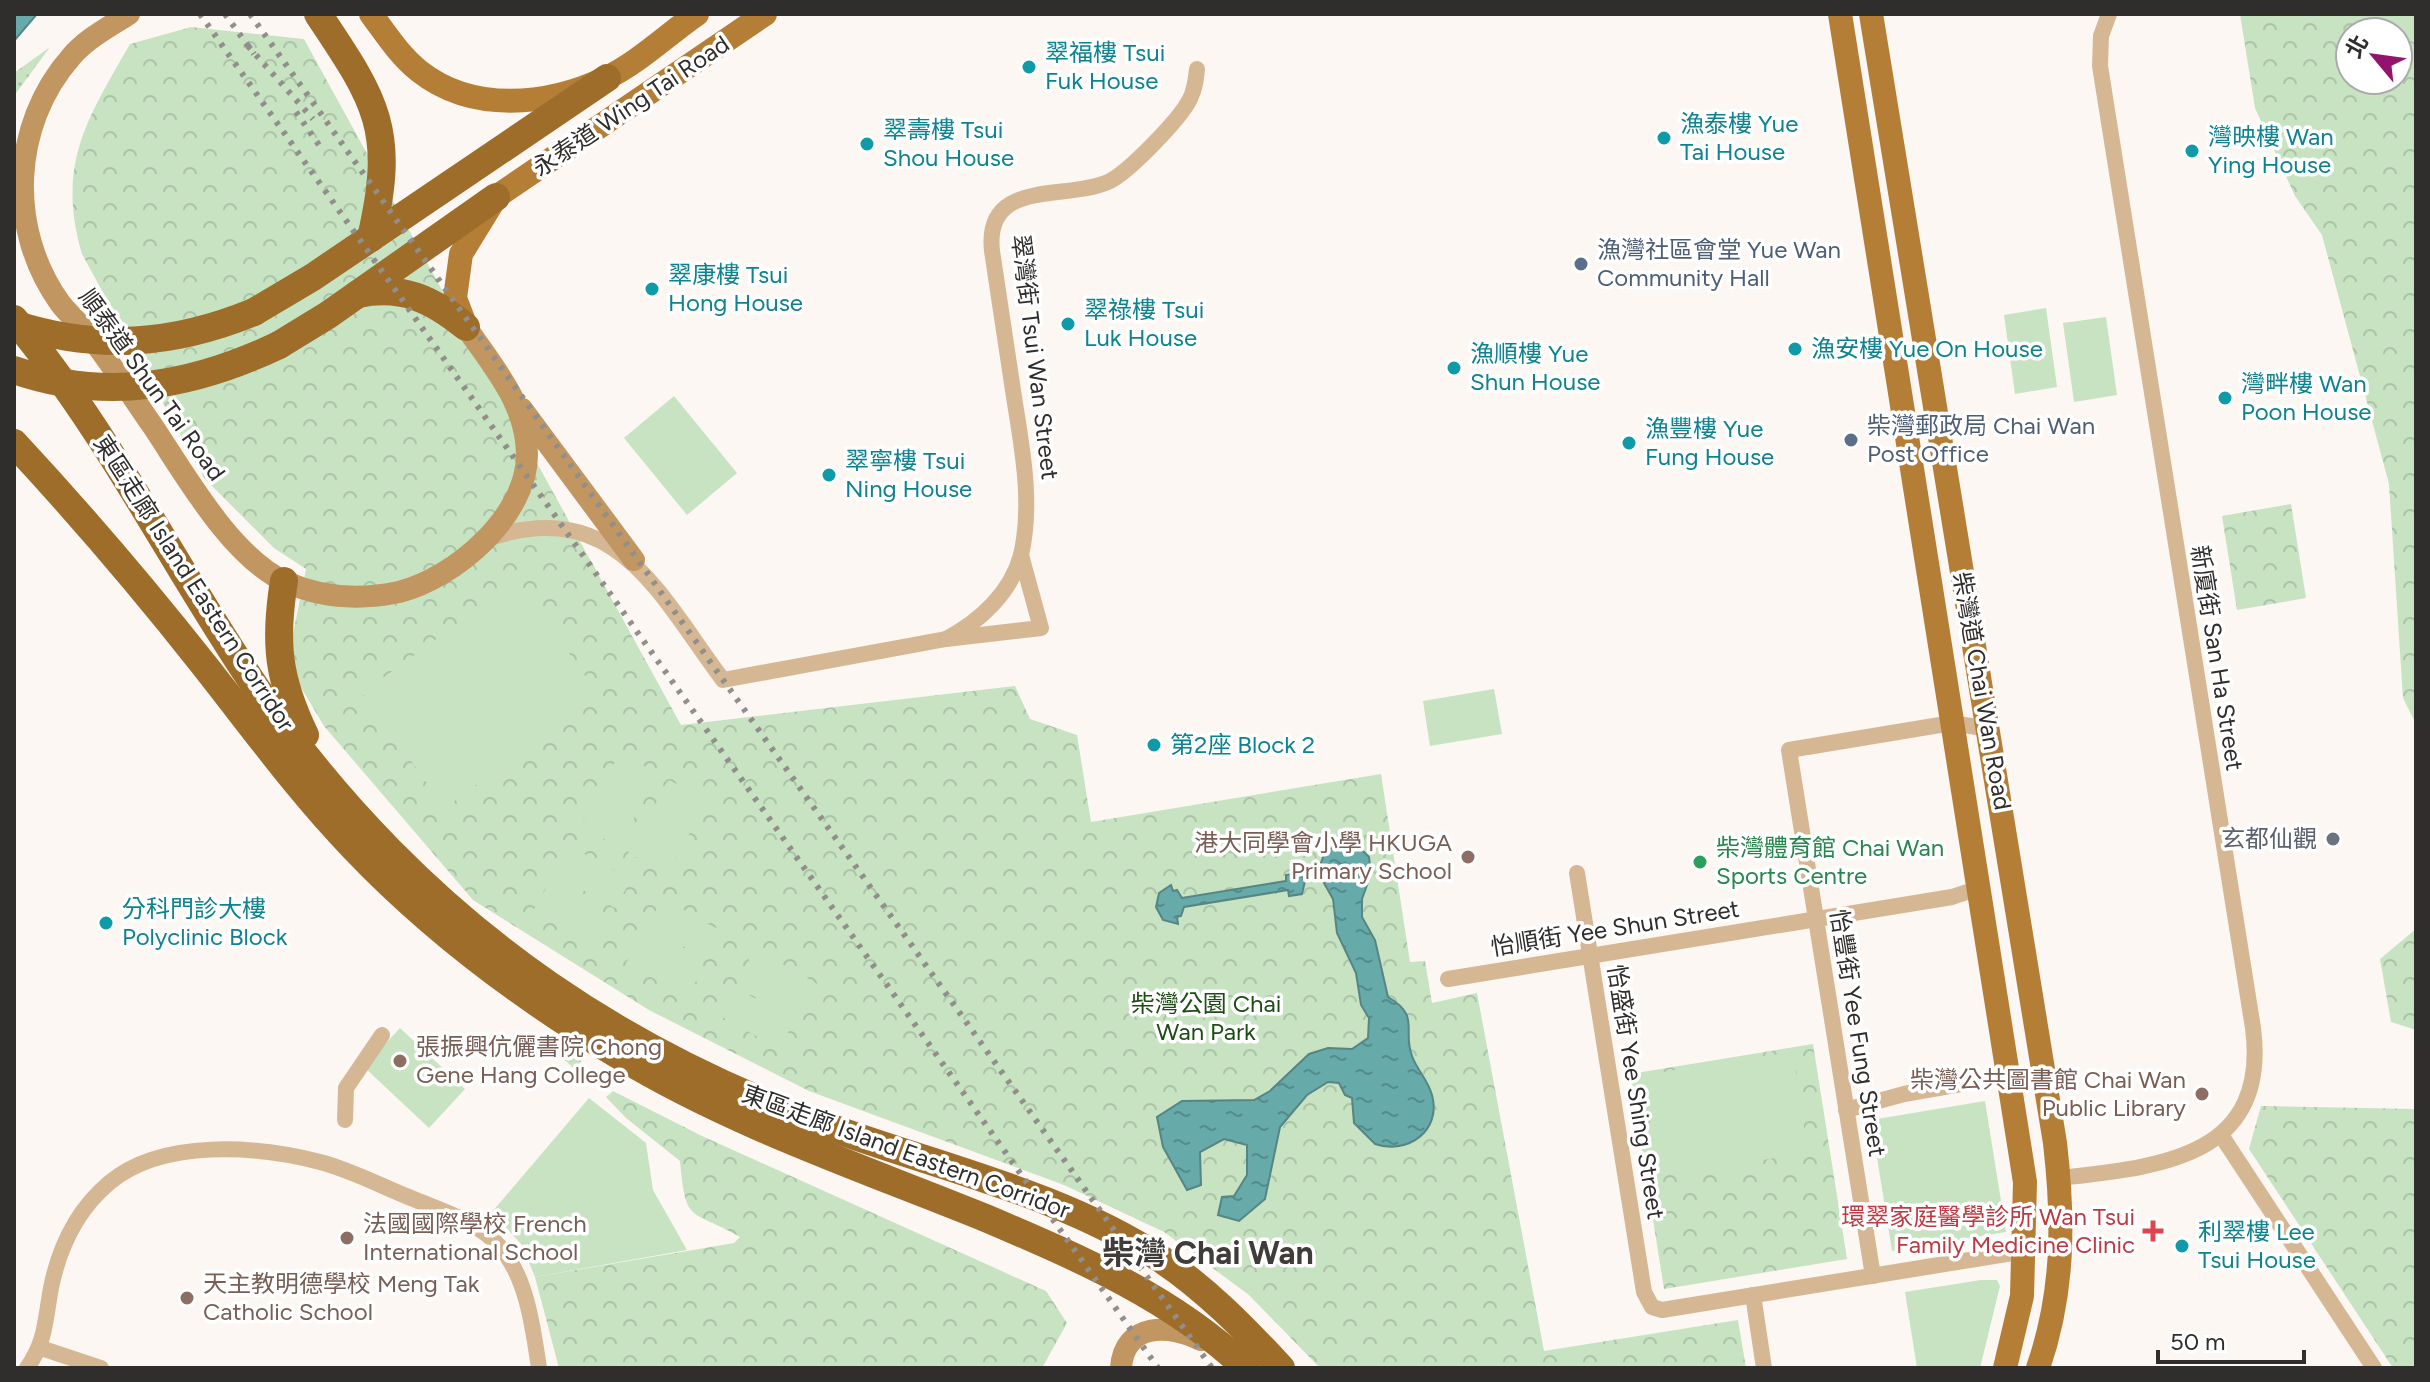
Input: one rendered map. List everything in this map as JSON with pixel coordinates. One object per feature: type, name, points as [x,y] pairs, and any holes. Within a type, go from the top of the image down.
[{"type":"highway","points":[[318,14],[368,93],[382,136],[384,172],[371,238]]},
{"type":"highway","points":[[14,321],[45,334],[89,341],[149,342],[202,331],[254,312],[371,238],[607,78]]},
{"type":"highway","points":[[14,370],[75,386],[144,387],[213,373],[279,345],[496,197]]},
{"type":"highway","points":[[357,294],[405,292],[436,304],[466,327]]},
{"type":"highway","name":"東區走廊 Island Eastern Corridor","points":[[14,321],[92,424],[260,694],[340,795],[411,870],[477,929],[550,986],[613,1025],[763,1102],[1035,1198],[1102,1226],[1158,1257],[1204,1290],[1281,1368]]},
{"type":"highway","name":"東區走廊 Island Eastern Corridor","points":[[14,443],[101,543],[333,827],[443,931],[522,993],[619,1055],[702,1100],[1091,1264],[1176,1313],[1240,1362]]},
{"type":"highway","points":[[14,465],[101,543]]},
{"type":"highway","points":[[284,581],[276,637],[282,679],[311,747],[340,795]]},
{"type":"main road","name":"永泰道 Wing Tai Road","points":[[371,14],[417,70],[439,84],[478,99],[535,99],[607,78],[697,14]]},
{"type":"main road","name":"永泰道 Wing Tai Road","points":[[496,197],[765,14]]},
{"type":"main road","name":"柴灣道 Chai Wan Road","points":[[1840,14],[2025,1182],[2022,1296],[2005,1368]]},
{"type":"main road","name":"柴灣道 Chai Wan Road","points":[[1871,14],[1924,353],[2014,883],[2059,1178],[2061,1271],[2038,1368]]},
{"type":"main road","points":[[466,327],[455,298],[458,265],[475,227],[496,197]]},
{"type":"main road","points":[[1979,888],[2014,883]]},
{"type":"main road","points":[[2025,1182],[2059,1178]]},
{"type":"street","name":"順泰道 Shun Tai Road","points":[[129,14],[72,55],[23,133],[18,191],[20,222],[59,303],[88,333],[216,517],[241,547],[284,581],[331,595],[364,597],[401,591],[432,577],[486,539]]},
{"type":"street","name":"新廈街 San Ha Street","points":[[2059,1178],[2161,1164],[2193,1154],[2221,1135],[2247,1090],[2255,1043],[2100,66],[2101,36],[2109,14]]},
{"type":"street","name":"翠灣街 Tsui Wan Street","points":[[486,539],[515,529],[544,525],[591,536],[634,560],[723,680],[946,639],[1041,628],[1021,555],[1025,464],[991,238],[999,214],[1020,198],[1095,186],[1117,177],[1183,109],[1193,91],[1197,69]]},
{"type":"street","points":[[466,327],[517,402],[634,560]]},
{"type":"street","points":[[486,539],[503,522],[524,480],[527,454],[517,402]]},
{"type":"street","name":"翠灣街 Tsui Wan Street","points":[[946,639],[980,618],[1000,595],[1021,555]]},
{"type":"street","points":[[1000,595],[1010,588],[1020,588],[1030,594],[1034,604]]},
{"type":"street","points":[[1952,723],[1989,729]]},
{"type":"street","name":"怡豐街 Yee Fung Street","points":[[1873,1276],[1789,750],[1952,723]]},
{"type":"street","name":"怡盛街 Yee Shing Street","points":[[1577,873],[1644,1292],[1652,1307],[1662,1310],[1753,1295]]},
{"type":"street","name":"怡順街 Yee Shun Street","points":[[1448,979],[1952,897],[1979,888]]},
{"type":"street","points":[[345,1120],[346,1088],[382,1035]]},
{"type":"street","points":[[1846,1110],[1990,1079]]},
{"type":"street","points":[[2221,1135],[2374,1368]]},
{"type":"street","points":[[27,1368],[41,1348],[62,1251],[72,1226],[109,1183],[145,1162],[184,1154],[270,1152],[323,1163],[448,1213],[487,1235],[507,1256],[520,1280],[539,1368]]},
{"type":"street","points":[[1764,1368],[1753,1295],[2025,1251]]},
{"type":"street","points":[[1121,1368],[1124,1352],[1135,1338],[1161,1328],[1181,1330],[1240,1362]]},
{"type":"street","points":[[41,1348],[101,1368]]},
{"type":"green space","points":[[2240,14],[2416,14],[2416,724],[2403,698],[2389,484],[2322,235],[2295,196],[2255,108]]},
{"type":"green space","name":"柴灣公園 Chai Wan Park","points":[[191,27],[304,39],[681,725],[1015,686],[1030,719],[1077,735],[1091,822],[1381,774],[1410,962],[1425,961],[1432,1003],[1477,993],[1544,1351],[1738,1320],[1746,1368],[1320,1368],[1249,1295],[1164,1232],[1064,1185],[809,1091],[649,1010],[473,900],[324,726],[287,664],[306,569],[274,548],[204,478],[82,254],[72,194],[74,168],[89,120],[130,44]]},
{"type":"green space","points":[[50,47],[14,96],[14,73]]},
{"type":"green space","points":[[2046,308],[2057,387],[2015,394],[2004,315]]},
{"type":"green space","points":[[2106,317],[2117,395],[2074,402],[2063,323]]},
{"type":"green space","points":[[674,396],[737,473],[687,515],[624,438]]},
{"type":"green space","points":[[2291,504],[2306,598],[2237,610],[2222,516]]},
{"type":"green space","points":[[517,581],[599,695],[445,808],[362,693]]},
{"type":"green space","points":[[1494,689],[1502,734],[1430,746],[1423,701]]},
{"type":"green space","points":[[620,753],[659,774],[618,847],[580,826]]},
{"type":"green space","points":[[669,780],[707,801],[667,875],[628,853]]},
{"type":"green space","points":[[570,846],[631,880],[615,908],[554,874]]},
{"type":"green space","points":[[549,883],[610,917],[594,946],[533,911]]},
{"type":"green space","points":[[663,898],[723,932],[708,960],[647,926]]},
{"type":"green space","points":[[2416,929],[2416,1030],[2391,1022],[2380,959]]},
{"type":"green space","points":[[642,935],[703,969],[687,997],[626,963]]},
{"type":"green space","points":[[755,949],[816,983],[800,1011],[739,978]]},
{"type":"green space","points":[[734,987],[795,1020],[779,1049],[719,1015]]},
{"type":"green space","points":[[400,1028],[465,1089],[429,1128],[364,1067]]},
{"type":"green space","points":[[545,1037],[584,1058],[575,1069],[542,1041]]},
{"type":"green space","points":[[1813,1044],[1847,1259],[1664,1289],[1630,1074]]},
{"type":"green space","points":[[1793,1052],[1808,1153],[1658,1176],[1643,1075]]},
{"type":"green space","points":[[613,1091],[702,1136],[1046,1291],[1067,1323],[1042,1368],[559,1368],[535,1277],[734,1243],[740,1237],[701,1217],[688,1206],[680,1161],[626,1118],[606,1097]]},
{"type":"green space","points":[[589,1098],[646,1143],[653,1190],[687,1250],[535,1277],[521,1244],[492,1212]]},
{"type":"green space","points":[[1985,1101],[2006,1232],[1892,1251],[1871,1120]]},
{"type":"green space","points":[[2261,1106],[2416,1109],[2416,1368],[2393,1368],[2249,1149]]},
{"type":"green space","points":[[1997,1280],[2000,1286],[1980,1368],[1917,1368],[1905,1292]]},
{"type":"water","points":[[14,14],[37,14],[14,41]]},
{"type":"water","points":[[1340,843],[1357,845],[1369,857],[1371,874],[1362,899],[1362,917],[1375,940],[1388,997],[1398,1004],[1407,1017],[1409,1047],[1432,1095],[1432,1119],[1427,1129],[1410,1143],[1387,1147],[1375,1144],[1354,1123],[1352,1098],[1345,1095],[1339,1083],[1328,1082],[1307,1095],[1280,1127],[1265,1199],[1239,1221],[1218,1215],[1222,1197],[1234,1196],[1247,1175],[1247,1145],[1224,1139],[1200,1152],[1201,1185],[1187,1190],[1163,1147],[1157,1117],[1182,1101],[1254,1100],[1270,1091],[1309,1054],[1328,1048],[1352,1049],[1368,1038],[1369,1018],[1361,1005],[1356,973],[1337,933],[1333,899],[1320,876],[1319,868],[1325,852]]},
{"type":"water","points":[[1299,873],[1305,881],[1302,894],[1289,896],[1288,890],[1184,907],[1181,916],[1177,917],[1178,924],[1163,920],[1156,907],[1159,893],[1171,885],[1182,898],[1286,881],[1286,875]]},
{"type":"railway","points":[[200,14],[1158,1368]]},
{"type":"railway","points":[[225,14],[254,54]]},
{"type":"railway","points":[[250,14],[1212,1368]]},
{"type":"railway","points":[[248,46],[313,119]]},
{"type":"railway","points":[[296,112],[321,148]]},
{"type":"place","name":"翠福樓 Tsui Fuk House","points":[[1029,67]]},
{"type":"place","name":"漁泰樓 Yue Tai House","points":[[1664,138]]},
{"type":"place","name":"翠壽樓 Tsui Shou House","points":[[867,144]]},
{"type":"place","name":"灣映樓 Wan Ying House","points":[[2192,151]]},
{"type":"place","name":"漁灣社區會堂 Yue Wan Community Hall","points":[[1581,264]]},
{"type":"place","name":"翠康樓 Tsui Hong House","points":[[652,289]]},
{"type":"place","name":"翠祿樓 Tsui Luk House","points":[[1068,324]]},
{"type":"place","name":"漁安樓 Yue On House","points":[[1795,349]]},
{"type":"place","name":"漁順樓 Yue Shun House","points":[[1454,368]]},
{"type":"place","name":"灣畔樓 Wan Poon House","points":[[2225,398]]},
{"type":"place","name":"柴灣郵政局 Chai Wan Post Office","points":[[1851,440]]},
{"type":"place","name":"漁豐樓 Yue Fung House","points":[[1629,443]]},
{"type":"place","name":"翠寧樓 Tsui Ning House","points":[[829,475]]},
{"type":"place","name":"第2座 Block 2","points":[[1154,745]]},
{"type":"place","name":"玄都仙觀","points":[[2333,839]]},
{"type":"place","name":"港大同學會小學 HKUGA Primary School","points":[[1468,857]]},
{"type":"place","name":"柴灣體育館 Chai Wan Sports Centre","points":[[1700,862]]},
{"type":"place","name":"分科門診大樓 Polyclinic Block","points":[[106,923]]},
{"type":"place","name":"張振興伉儷書院 Chong Gene Hang College","points":[[400,1061]]},
{"type":"place","name":"柴灣公共圖書館 Chai Wan Public Library","points":[[2202,1094]]},
{"type":"place","name":"環翠家庭醫學診所 Wan Tsui Family Medicine Clinic","points":[[2153,1231]]},
{"type":"place","name":"法國國際學校 French International School","points":[[347,1238]]},
{"type":"place","name":"利翠樓 Lee Tsui House","points":[[2182,1246]]},
{"type":"place","name":"天主教明德學校 Meng Tak Catholic School","points":[[187,1298]]},
{"type":"district","name":"柴灣 Chai Wan","points":[[1208,1253]]}]
